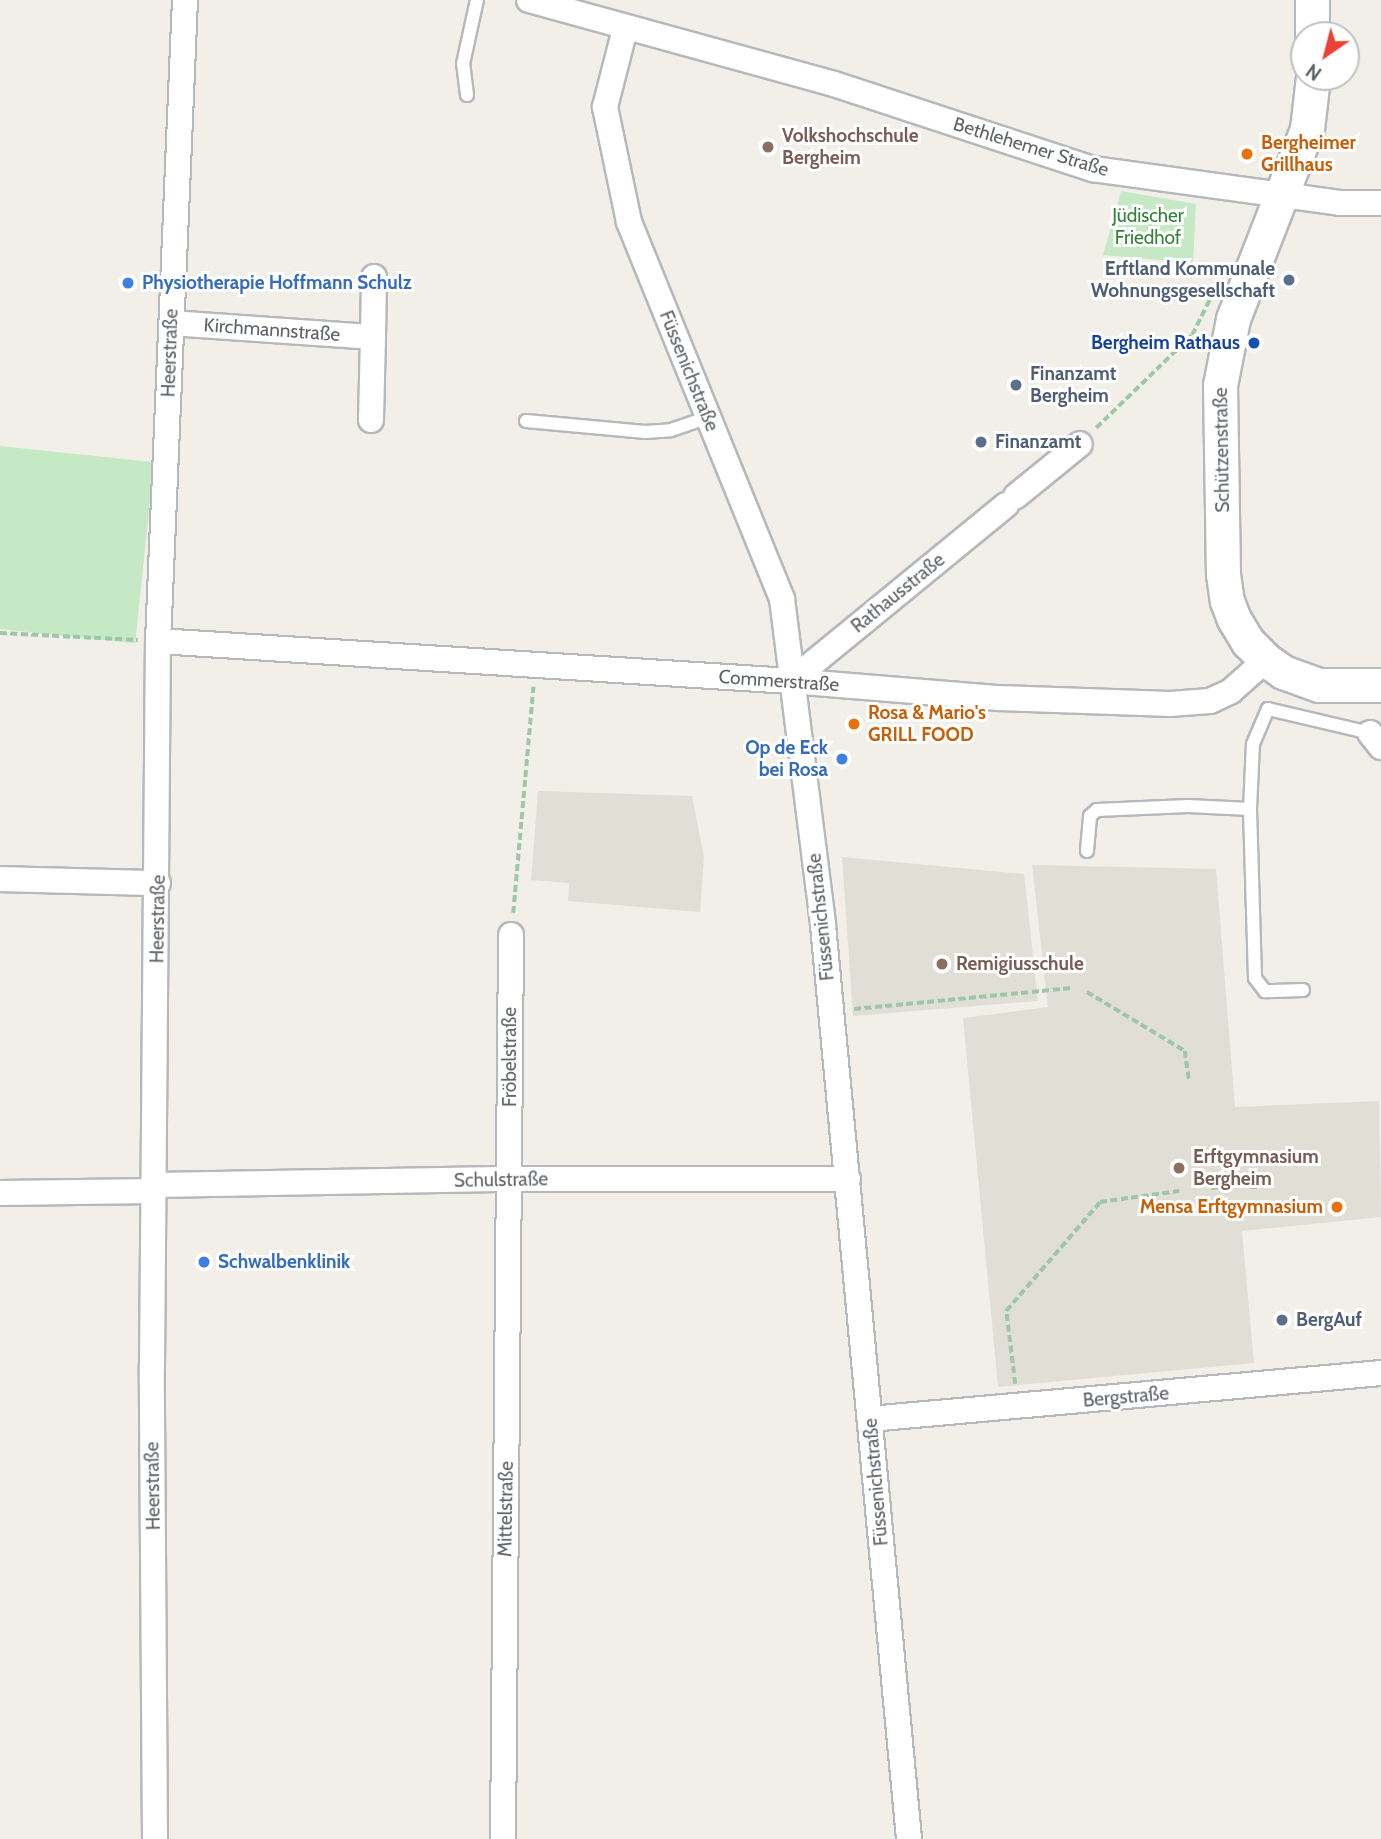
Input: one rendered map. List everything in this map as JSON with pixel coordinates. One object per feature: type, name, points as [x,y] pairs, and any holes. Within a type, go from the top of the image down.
[{"type":"main road","points":[[1312,0],[1312,21]]},
{"type":"main road","name":"Schützenstraße","points":[[1266,660],[1241,632],[1227,601],[1223,574],[1220,385],[1233,319],[1307,129],[1311,91]]},
{"type":"main road","points":[[1266,660],[1283,672],[1319,685],[1381,685]]},
{"type":"street","name":"Heerstraße","points":[[155,1839],[152,1367],[158,641],[185,0]]},
{"type":"street","name":"Bethlehemer Straße","points":[[529,0],[625,29],[834,85],[1093,169],[1340,203],[1381,203]]},
{"type":"street","name":"Füssenichstraße","points":[[625,29],[605,107],[629,222],[782,599],[823,925],[909,1839]]},
{"type":"street","points":[[371,420],[374,277]]},
{"type":"street","name":"Kirchmannstraße","points":[[172,323],[373,337]]},
{"type":"street","name":"Rathausstraße","points":[[791,681],[1080,444]]},
{"type":"street","name":"Commerstraße","points":[[158,641],[791,681],[999,698],[1170,704],[1210,701],[1231,691],[1266,660]]},
{"type":"street","points":[[0,879],[158,883]]},
{"type":"street","name":"Fröbelstraße","points":[[509,1179],[511,935]]},
{"type":"street","name":"Schulstraße","points":[[0,1193],[509,1179],[848,1179]]},
{"type":"street","name":"Mittelstraße","points":[[503,1839],[509,1179]]},
{"type":"street","name":"Bergstraße","points":[[870,1419],[1381,1373]]},
{"type":"lane","points":[[467,94],[463,64],[477,0]]},
{"type":"lane","points":[[526,421],[645,432],[671,430],[708,416]]},
{"type":"lane","points":[[1303,990],[1265,991],[1255,978],[1250,809],[1253,744],[1268,709],[1376,740]]},
{"type":"lane","points":[[1087,851],[1090,816],[1097,810],[1188,806],[1250,809]]},
{"type":"path","points":[[1080,444],[1192,335],[1213,294]]},
{"type":"path","points":[[0,633],[158,641]]},
{"type":"path","points":[[511,935],[535,664]]},
{"type":"path","points":[[831,1011],[1071,988]]},
{"type":"path","points":[[1087,992],[1185,1051],[1189,1081]]},
{"type":"path","points":[[1250,1184],[1249,1181],[1256,1181]]},
{"type":"path","points":[[1250,1184],[1250,1188],[1257,1187]]},
{"type":"path","points":[[1211,1188],[1250,1184]]},
{"type":"path","points":[[1017,1407],[1006,1311],[1100,1202],[1179,1191]]},
{"type":"shaded area","points":[[538,791],[692,796],[704,857],[700,912],[568,901],[569,883],[531,880]]},
{"type":"shaded area","name":"Remigiusschule","points":[[842,857],[1024,874],[1038,1001],[853,1016]]},
{"type":"shaded area","name":"Erftgymnasium Bergheim","points":[[1032,865],[1216,869],[1235,1107],[1379,1101],[1381,1217],[1242,1231],[1254,1363],[998,1387],[963,1018],[1048,1007]]},
{"type":"green space","name":"Jüdischer Friedhof","points":[[1121,191],[1196,204],[1193,263],[1103,255]]},
{"type":"green space","points":[[0,446],[154,462],[135,643],[0,629]]},
{"type":"place","name":"Volkshochschule Bergheim","points":[[768,147]]},
{"type":"place","name":"Bergheimer Grillhaus","points":[[1247,154]]},
{"type":"place","name":"Erftland Kommunale Wohnungsgesellschaft","points":[[1289,280]]},
{"type":"place","name":"Physiotherapie Hoffmann Schulz","points":[[128,283]]},
{"type":"place","name":"Bergheim Rathaus","points":[[1254,343]]},
{"type":"place","name":"Finanzamt Bergheim","points":[[1016,385]]},
{"type":"place","name":"Finanzamt","points":[[981,442]]},
{"type":"place","name":"Rosa & Mario's GRILL FOOD","points":[[854,724]]},
{"type":"place","name":"Op de Eck bei Rosa","points":[[842,759]]},
{"type":"place","name":"Remigiusschule","points":[[942,964]]},
{"type":"place","name":"Erftgymnasium Bergheim","points":[[1179,1168]]},
{"type":"place","name":"Mensa Erftgymnasium","points":[[1337,1207]]},
{"type":"place","name":"Schwalbenklinik","points":[[204,1262]]},
{"type":"place","name":"BergAuf","points":[[1282,1320]]}]
